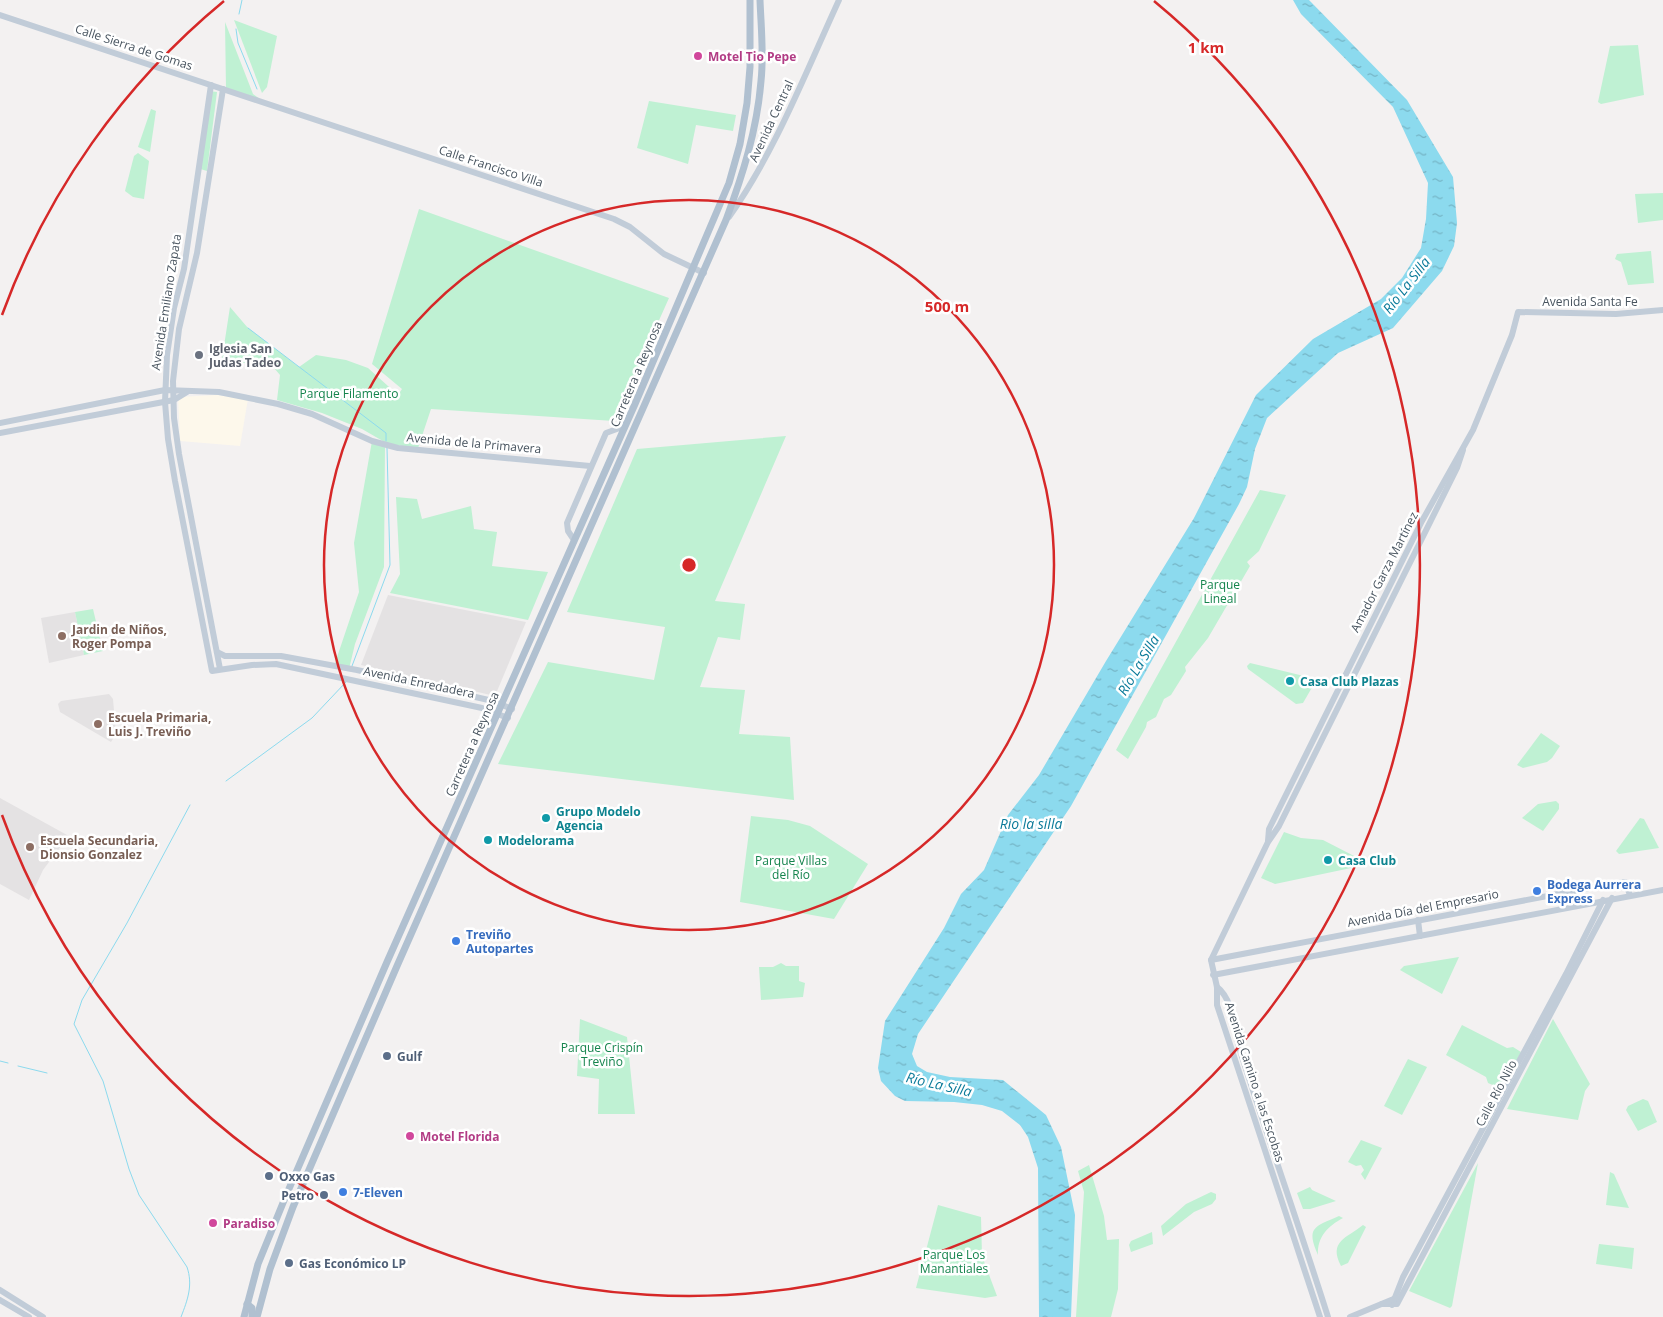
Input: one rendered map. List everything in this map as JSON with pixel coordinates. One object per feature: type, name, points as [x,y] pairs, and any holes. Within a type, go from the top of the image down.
[{"type":"main road","name":"Carretera a Reynosa","points":[[244,1317],[260,1259],[284,1198],[574,540],[636,404],[729,183],[740,144],[747,103],[751,58],[750,0]]},
{"type":"main road","points":[[756,0],[757,16],[761,24]]},
{"type":"main road","points":[[760,0],[761,24]]},
{"type":"main road","name":"Carretera a Reynosa","points":[[257,1317],[270,1269],[289,1218],[397,966],[633,435],[726,220],[743,175],[755,126],[761,81],[761,24]]},
{"type":"main road","points":[[633,435],[631,420],[636,404]]},
{"type":"main road","points":[[247,1304],[252,1308],[252,1317]]},
{"type":"street","name":"Avenida Central","points":[[726,220],[754,181],[769,153],[839,0]]},
{"type":"street","name":"Calle Sierra de Gomas","points":[[0,15],[261,101]]},
{"type":"street","name":"Avenida Emiliano Zapata","points":[[212,85],[184,269],[174,308],[167,355],[165,390],[175,481],[212,671]]},
{"type":"street","name":"Avenida Emiliano Zapata","points":[[220,669],[179,454],[174,390],[178,338],[197,254],[223,88]]},
{"type":"street","name":"Calle Francisco Villa","points":[[261,101],[614,219],[630,227],[664,254],[704,273]]},
{"type":"street","name":"Avenida Santa Fe","points":[[1518,312],[1616,314],[1663,310]]},
{"type":"street","name":"Amador Garza Martínez","points":[[1211,960],[1268,842],[1279,826],[1457,468],[1502,361],[1518,312]]},
{"type":"street","name":"Avenida de la Primavera","points":[[0,423],[165,390],[219,392],[278,404],[312,414],[385,445],[398,448],[590,466]]},
{"type":"street","name":"Avenida de la Primavera","points":[[0,433],[165,402],[174,400],[188,392]]},
{"type":"street","points":[[574,540],[567,527],[568,520],[590,466],[606,434],[625,426]]},
{"type":"street","name":"Amador Garza Martínez","points":[[1268,842],[1269,829],[1422,521],[1453,463],[1463,450]]},
{"type":"street","name":"Avenida Enredadera","points":[[216,652],[225,656],[281,656],[357,670],[502,704],[512,709]]},
{"type":"street","name":"Avenida Enredadera","points":[[212,671],[276,664],[353,679],[499,713],[508,718]]},
{"type":"street","points":[[338,676],[340,667]]},
{"type":"street","name":"Avenida Día del Empresario","points":[[1211,960],[1625,882],[1630,895]]},
{"type":"street","name":"Avenida Día del Empresario","points":[[1213,974],[1663,890]]},
{"type":"street","name":"Calle Río Nilo","points":[[1395,1300],[1612,898]]},
{"type":"street","name":"Calle Río Nilo","points":[[1395,1300],[1603,900]]},
{"type":"street","points":[[1418,920],[1420,936]]},
{"type":"street","points":[[1211,960],[1217,987]]},
{"type":"street","name":"Avenida Camino a las Escobas","points":[[1217,987],[1228,1002],[1239,1048],[1328,1317]]},
{"type":"street","name":"Avenida Camino a las Escobas","points":[[1217,987],[1217,1005],[1266,1148],[1320,1317]]},
{"type":"street","points":[[1266,1148],[1273,1146]]},
{"type":"street","points":[[0,1290],[43,1317]]},
{"type":"street","points":[[0,1300],[29,1317]]},
{"type":"street","points":[[1350,1317],[1395,1300]]},
{"type":"shaded area","points":[[217,395],[248,399],[240,446],[180,441],[178,397]]},
{"type":"shaded area","points":[[388,595],[526,622],[495,696],[361,665]]},
{"type":"shaded area","name":"Jardin de Niños, Roger Pompa","points":[[75,612],[84,655],[49,663],[41,618]]},
{"type":"shaded area","name":"Escuela Primaria, Luis J. Treviño","points":[[109,694],[113,699],[116,734],[111,742],[60,712],[58,704],[61,701]]},
{"type":"shaded area","name":"Escuela Secundaria, Dionsio Gonzalez","points":[[0,798],[67,835],[43,870],[29,900],[0,884]]},
{"type":"green space","points":[[234,20],[277,36],[267,87],[262,93]]},
{"type":"green space","points":[[225,22],[253,94],[260,99],[226,89]]},
{"type":"green space","points":[[1638,45],[1644,95],[1601,104],[1598,102],[1610,46]]},
{"type":"green space","points":[[209,91],[217,92],[207,171],[197,168]]},
{"type":"green space","points":[[649,101],[736,115],[733,131],[696,125],[688,164],[637,148]]},
{"type":"green space","points":[[151,109],[156,111],[150,152],[138,147]]},
{"type":"green space","points":[[138,153],[149,161],[144,199],[133,197],[125,191],[134,156]]},
{"type":"green space","points":[[1663,193],[1663,220],[1638,223],[1635,194]]},
{"type":"green space","name":"Parque Filamento","points":[[419,209],[669,298],[614,421],[431,409],[418,448],[388,444],[362,429],[322,413],[277,400],[280,375],[274,368],[222,359],[230,307],[248,328],[299,367],[316,355],[346,360],[368,368],[398,395],[402,389],[372,364]]},
{"type":"green space","points":[[1651,251],[1654,283],[1628,285],[1621,262],[1615,259],[1617,254]]},
{"type":"green space","points":[[786,436],[715,601],[745,604],[740,640],[718,637],[700,687],[745,690],[739,734],[790,737],[794,800],[498,764],[548,662],[654,680],[665,627],[567,612],[637,449]]},
{"type":"green space","points":[[372,441],[385,445],[384,567],[355,644],[349,669],[334,666],[359,592],[354,543]]},
{"type":"green space","name":"Parque Lineal","points":[[1260,490],[1286,495],[1259,551],[1247,562],[1250,566],[1208,638],[1185,667],[1186,671],[1171,695],[1164,699],[1156,717],[1147,722],[1128,759],[1116,750]]},
{"type":"green space","points":[[396,497],[417,499],[422,519],[471,506],[474,529],[497,532],[492,566],[548,572],[528,620],[390,593],[400,574]]},
{"type":"green space","points":[[93,609],[103,651],[84,655],[75,612]]},
{"type":"green space","points":[[1250,663],[1312,678],[1314,684],[1303,703],[1296,704],[1248,669],[1247,666]]},
{"type":"green space","points":[[1541,733],[1560,746],[1552,758],[1547,762],[1523,768],[1517,765]]},
{"type":"green space","points":[[1556,801],[1559,804],[1559,809],[1543,831],[1522,818],[1538,804]]},
{"type":"green space","name":"Parque Villas del Río","points":[[751,816],[788,820],[810,826],[868,864],[834,919],[740,902]]},
{"type":"green space","points":[[1640,818],[1644,819],[1659,848],[1619,854],[1616,851]]},
{"type":"green space","points":[[1284,832],[1301,838],[1323,840],[1358,858],[1351,868],[1275,884],[1261,878]]},
{"type":"green space","points":[[1459,957],[1442,994],[1400,970],[1404,966]]},
{"type":"green space","points":[[781,963],[786,966],[799,966],[799,981],[805,983],[803,997],[761,1000],[759,967],[773,967]]},
{"type":"green space","name":"Parque Crispín Treviño","points":[[580,1019],[627,1037],[635,1114],[598,1114],[599,1079],[577,1076]]},
{"type":"green space","points":[[1553,1019],[1590,1084],[1585,1091],[1578,1120],[1507,1109]]},
{"type":"green space","points":[[1462,1025],[1507,1048],[1513,1047],[1521,1052],[1502,1089],[1488,1083],[1486,1077],[1446,1055]]},
{"type":"green space","points":[[1408,1059],[1427,1067],[1402,1115],[1384,1106]]},
{"type":"green space","points":[[1643,1099],[1648,1101],[1657,1122],[1638,1131],[1626,1110],[1628,1106]]},
{"type":"green space","points":[[1361,1140],[1382,1148],[1365,1180],[1361,1174],[1364,1170],[1361,1165],[1356,1166],[1348,1162]]},
{"type":"green space","points":[[1478,1163],[1452,1306],[1450,1308],[1409,1291]]},
{"type":"green space","points":[[1089,1165],[1104,1216],[1107,1240],[1119,1239],[1118,1289],[1111,1317],[1076,1317],[1084,1192],[1078,1171]]},
{"type":"green space","points":[[1610,1172],[1614,1174],[1629,1208],[1606,1205]]},
{"type":"green space","points":[[1310,1187],[1312,1190],[1336,1201],[1310,1209],[1303,1209],[1297,1193]]},
{"type":"green space","points":[[1211,1192],[1216,1194],[1216,1199],[1212,1204],[1194,1212],[1163,1236],[1161,1226],[1186,1204]]},
{"type":"green space","name":"Parque Los Manantiales","points":[[938,1205],[981,1217],[982,1256],[997,1296],[985,1298],[916,1288]]},
{"type":"green space","points":[[1339,1216],[1343,1218],[1324,1233],[1319,1243],[1318,1255],[1313,1239],[1315,1229]]},
{"type":"green space","points":[[1363,1225],[1366,1227],[1348,1263],[1341,1266],[1337,1251],[1338,1245]]},
{"type":"green space","points":[[1152,1232],[1153,1244],[1131,1252],[1129,1245],[1131,1241]]},
{"type":"green space","points":[[1599,1244],[1634,1248],[1632,1269],[1596,1264]]},
{"type":"water","name":"Rio la silla","points":[[1293,0],[1309,0],[1407,100],[1453,177],[1457,223],[1454,246],[1442,271],[1393,328],[1338,353],[1267,418],[1255,449],[1247,487],[1239,504],[1071,806],[918,1034],[912,1054],[917,1066],[927,1072],[950,1077],[1003,1080],[1046,1115],[1061,1147],[1075,1215],[1071,1317],[1039,1317],[1038,1168],[1028,1137],[1020,1125],[1002,1111],[982,1105],[954,1102],[905,1101],[895,1096],[881,1081],[878,1068],[885,1021],[944,928],[961,894],[984,870],[1008,815],[1039,775],[1106,661],[1194,518],[1256,395],[1313,339],[1381,299],[1402,278],[1421,248],[1426,219],[1428,183],[1393,107],[1301,14]]},
{"type":"waterway","points":[[239,14],[242,0]]},
{"type":"waterway","points":[[236,29],[238,43],[257,89]]},
{"type":"waterway","points":[[248,328],[386,433],[386,441]]},
{"type":"waterway","points":[[352,666],[390,565],[387,448]]},
{"type":"waterway","points":[[226,781],[312,718],[346,682]]},
{"type":"waterway","points":[[181,1317],[189,1292],[190,1280],[187,1267],[139,1195],[129,1169],[103,1081],[74,1024],[82,1000],[127,923],[190,805]]},
{"type":"waterway","points":[[0,1061],[8,1063]]},
{"type":"waterway","points":[[18,1066],[47,1073]]},
{"type":"place","name":"Motel Tio Pepe","points":[[698,56]]},
{"type":"place","name":"Iglesia San Judas Tadeo","points":[[199,355]]},
{"type":"place","name":"Jardin de Niños, Roger Pompa","points":[[62,636]]},
{"type":"place","name":"Casa Club Plazas","points":[[1290,681]]},
{"type":"place","name":"Escuela Primaria, Luis J. Treviño","points":[[98,724]]},
{"type":"place","name":"Grupo Modelo Agencia","points":[[546,818]]},
{"type":"place","name":"Modelorama","points":[[488,840]]},
{"type":"place","name":"Escuela Secundaria, Dionsio Gonzalez","points":[[30,847]]},
{"type":"place","name":"Casa Club","points":[[1328,860]]},
{"type":"place","name":"Bodega Aurrera Express","points":[[1537,891]]},
{"type":"place","name":"Treviño Autopartes","points":[[456,941]]},
{"type":"place","name":"Gulf","points":[[387,1056]]},
{"type":"place","name":"Motel Florida","points":[[410,1136]]},
{"type":"place","name":"Oxxo Gas","points":[[269,1176]]},
{"type":"place","name":"7-Eleven","points":[[343,1192]]},
{"type":"place","name":"Petro","points":[[324,1195]]},
{"type":"place","name":"Paradiso","points":[[213,1223]]},
{"type":"place","name":"Gas Económico LP","points":[[289,1263]]},
{"type":"water label","name":"Río La Silla","points":[[1406,285]]},
{"type":"water label","name":"Río La Silla","points":[[1138,665]]},
{"type":"water label","name":"Río La Silla","points":[[939,1084]]}]
